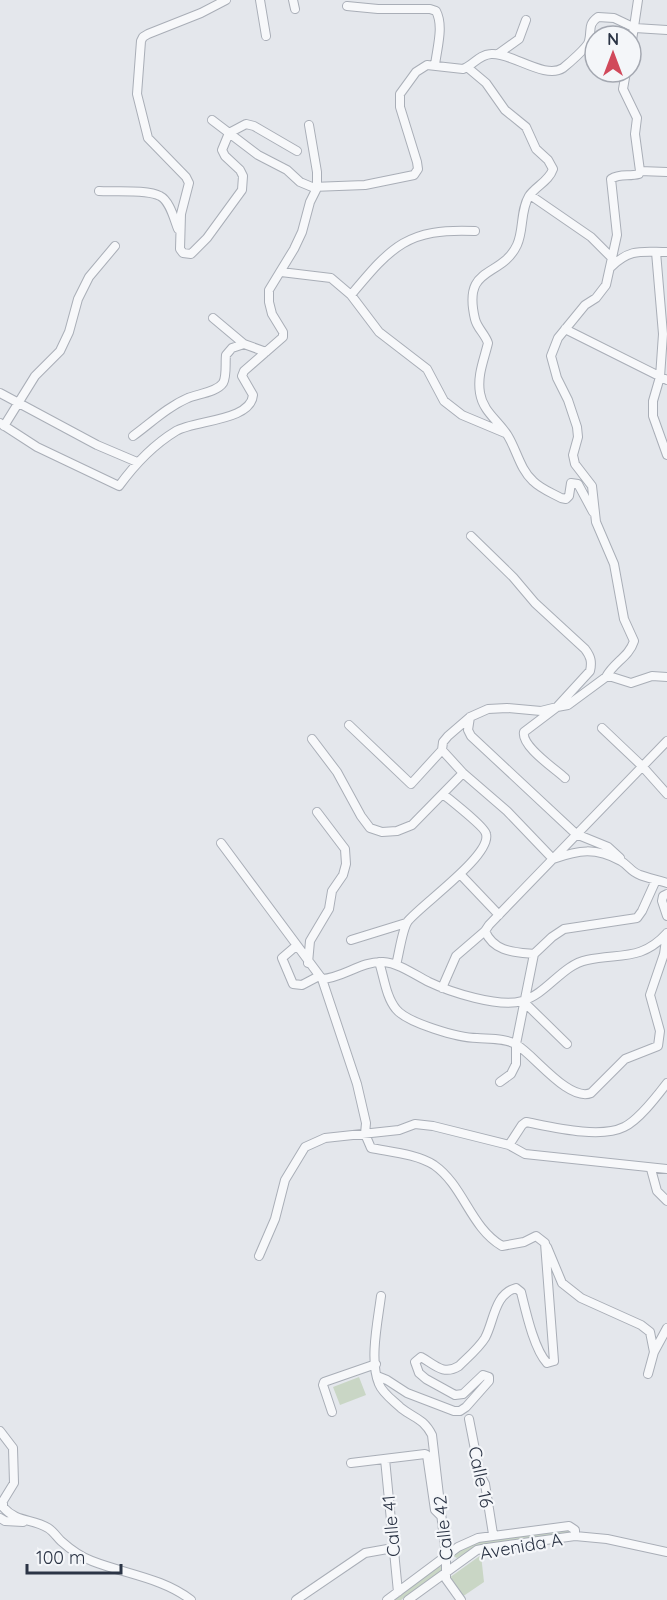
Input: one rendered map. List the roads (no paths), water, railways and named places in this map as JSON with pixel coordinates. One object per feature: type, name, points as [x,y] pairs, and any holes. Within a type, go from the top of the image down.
[{"type":"street","points":[[226,0],[201,13],[148,34],[141,41],[137,94],[148,138],[186,177],[189,183],[181,214],[180,249],[183,253],[191,254],[207,238],[242,190],[243,176],[222,150],[229,133],[246,124],[254,126],[297,151]]},
{"type":"street","points":[[260,0],[266,36]]},
{"type":"street","points":[[293,0],[295,9]]},
{"type":"street","points":[[635,24],[638,0]]},
{"type":"street","points":[[347,6],[436,10],[439,16],[439,33],[435,65]]},
{"type":"street","points":[[590,24],[598,16],[614,18],[626,24]]},
{"type":"street","points":[[498,54],[519,39],[526,20]]},
{"type":"street","points":[[643,29],[667,30]]},
{"type":"street","points":[[212,120],[258,155],[287,170],[300,182],[317,188],[365,186],[414,175],[418,169],[400,107],[400,94],[421,68],[427,65],[452,69],[467,67],[482,56],[498,54],[546,70],[556,71],[563,68],[583,50]]},
{"type":"street","points":[[349,725],[411,784],[442,750],[443,742],[448,736],[470,717],[488,709],[541,711],[568,705],[606,677],[616,662],[631,650],[634,641],[624,620],[614,564],[578,484],[571,483],[569,496],[566,499],[534,483],[520,462],[507,434],[482,403],[480,368],[488,343],[476,321],[472,301],[478,279],[512,254],[516,247],[526,203],[530,195],[551,174],[553,169],[552,164],[536,149],[526,127],[505,110],[486,83],[467,67]]},
{"type":"street","points":[[624,84],[623,89],[637,118],[635,134],[640,171]]},
{"type":"street","points":[[115,246],[89,277],[78,299],[69,332],[60,351],[35,376],[2,424],[37,447],[119,486],[137,462],[177,430],[237,414],[246,409],[254,399],[254,395],[242,376],[244,371],[283,337],[283,332],[272,314],[269,296],[272,283],[281,272],[302,232],[310,202],[317,188],[317,172],[309,125]]},
{"type":"street","points":[[596,522],[592,486],[575,464],[573,455],[578,437],[577,427],[568,400],[557,378],[551,356],[553,347],[565,329],[606,285],[617,235],[612,179],[622,175],[639,174],[640,171],[667,172]]},
{"type":"street","points":[[99,191],[147,193],[160,196],[166,202],[180,233]]},
{"type":"street","points":[[530,195],[591,237],[612,258]]},
{"type":"street","points":[[351,295],[381,258],[402,242],[421,235],[451,230],[475,231]]},
{"type":"street","points":[[610,268],[624,255],[635,251],[667,252]]},
{"type":"street","points":[[656,252],[663,334],[664,379],[652,402],[653,416],[667,455]]},
{"type":"street","points":[[281,272],[331,278],[351,295],[380,332],[427,369],[444,402],[462,415],[507,434]]},
{"type":"street","points":[[213,318],[244,344],[266,352]]},
{"type":"street","points":[[565,329],[664,379]]},
{"type":"street","points":[[133,436],[166,410],[186,399],[219,387],[225,375],[226,355],[232,348],[244,344]]},
{"type":"street","points":[[0,393],[97,445],[137,462]]},
{"type":"street","points":[[471,536],[513,577],[535,603],[590,655],[590,671],[557,707],[524,732],[523,737],[527,744],[565,778]]},
{"type":"street","points":[[606,677],[631,683],[652,676],[667,677]]},
{"type":"street","points":[[470,717],[468,730],[471,736],[576,834],[608,847],[629,870],[667,883]]},
{"type":"street","points":[[602,728],[642,766],[667,794]]},
{"type":"street","points":[[312,739],[337,772],[370,828],[382,832],[397,831],[412,825],[463,773]]},
{"type":"street","points":[[442,988],[456,956],[485,932],[667,741]]},
{"type":"street","points":[[442,750],[463,773],[507,811],[553,859]]},
{"type":"street","points":[[351,940],[406,923],[460,874],[483,848],[487,841],[487,834],[443,794]]},
{"type":"street","points":[[308,963],[310,940],[329,909],[332,891],[343,875],[346,864],[345,849],[317,812]]},
{"type":"street","points":[[221,843],[320,977],[357,1084],[366,1123],[365,1134],[372,1148],[420,1159],[444,1173],[479,1225],[502,1246],[536,1236],[545,1243],[562,1283],[581,1298],[641,1325],[650,1332],[654,1352]]},
{"type":"street","points":[[553,859],[579,850],[592,850],[624,863]]},
{"type":"street","points":[[460,874],[500,915]]},
{"type":"street","points":[[500,1082],[514,1070],[516,1064],[516,1044],[523,1001],[534,954],[564,929],[637,918],[656,880]]},
{"type":"street","points":[[667,894],[663,896],[662,901],[667,916]]},
{"type":"street","points":[[396,965],[406,923]]},
{"type":"street","points":[[485,932],[489,940],[504,951],[534,954]]},
{"type":"street","points":[[296,946],[282,958],[292,984],[302,985],[320,977],[329,979],[379,962],[396,965],[442,988],[474,998],[510,1003],[523,1001],[542,990],[574,965],[587,960],[640,953],[652,947],[667,933]]},
{"type":"street","points":[[379,962],[390,1000],[398,1012],[404,1016],[458,1036],[516,1044],[547,1072],[574,1091],[586,1095],[591,1093],[625,1059],[658,1046],[660,1031],[650,995],[664,954],[667,933]]},
{"type":"street","points":[[523,1001],[567,1044]]},
{"type":"street","points":[[509,1144],[526,1122],[600,1132],[624,1127],[644,1110],[667,1083]]},
{"type":"street","points":[[259,1256],[275,1219],[285,1180],[305,1147],[325,1138],[399,1130],[415,1124],[509,1144],[525,1154],[667,1169]]},
{"type":"street","points":[[651,1169],[657,1191],[667,1202]]},
{"type":"street","points":[[381,1296],[377,1376],[407,1394],[454,1412],[463,1409],[489,1381],[487,1375],[481,1376],[463,1394],[455,1395],[419,1373],[415,1362],[420,1357],[437,1369],[455,1369],[485,1338],[494,1310],[508,1292],[516,1287],[521,1292],[539,1351],[547,1363],[554,1361],[545,1243]]},
{"type":"street","points":[[648,1374],[654,1352],[667,1328]]},
{"type":"street","points":[[332,1412],[322,1385],[324,1382],[376,1364]]},
{"type":"street","name":"Calle 42","points":[[377,1376],[384,1391],[404,1410],[422,1420],[432,1435],[446,1556],[446,1579],[461,1600]]},
{"type":"street","name":"Calle 16","points":[[469,1419],[480,1475],[485,1484],[493,1534]]},
{"type":"street","points":[[0,1431],[12,1444],[13,1455],[14,1483],[3,1501],[3,1507],[18,1519],[48,1528],[63,1543],[92,1561],[143,1577],[182,1593],[191,1600]]},
{"type":"street","points":[[351,1463],[427,1455],[435,1509],[441,1516]]},
{"type":"street","name":"Calle 41","points":[[385,1459],[398,1592]]},
{"type":"street","points":[[0,1518],[17,1523],[28,1522]]},
{"type":"street","name":"Avenida A","points":[[387,1600],[469,1541],[493,1534],[569,1526],[575,1530],[575,1536],[477,1550],[408,1600]]},
{"type":"street","points":[[575,1536],[607,1539],[667,1552]]},
{"type":"street","points":[[297,1600],[365,1553],[393,1548]]}]
